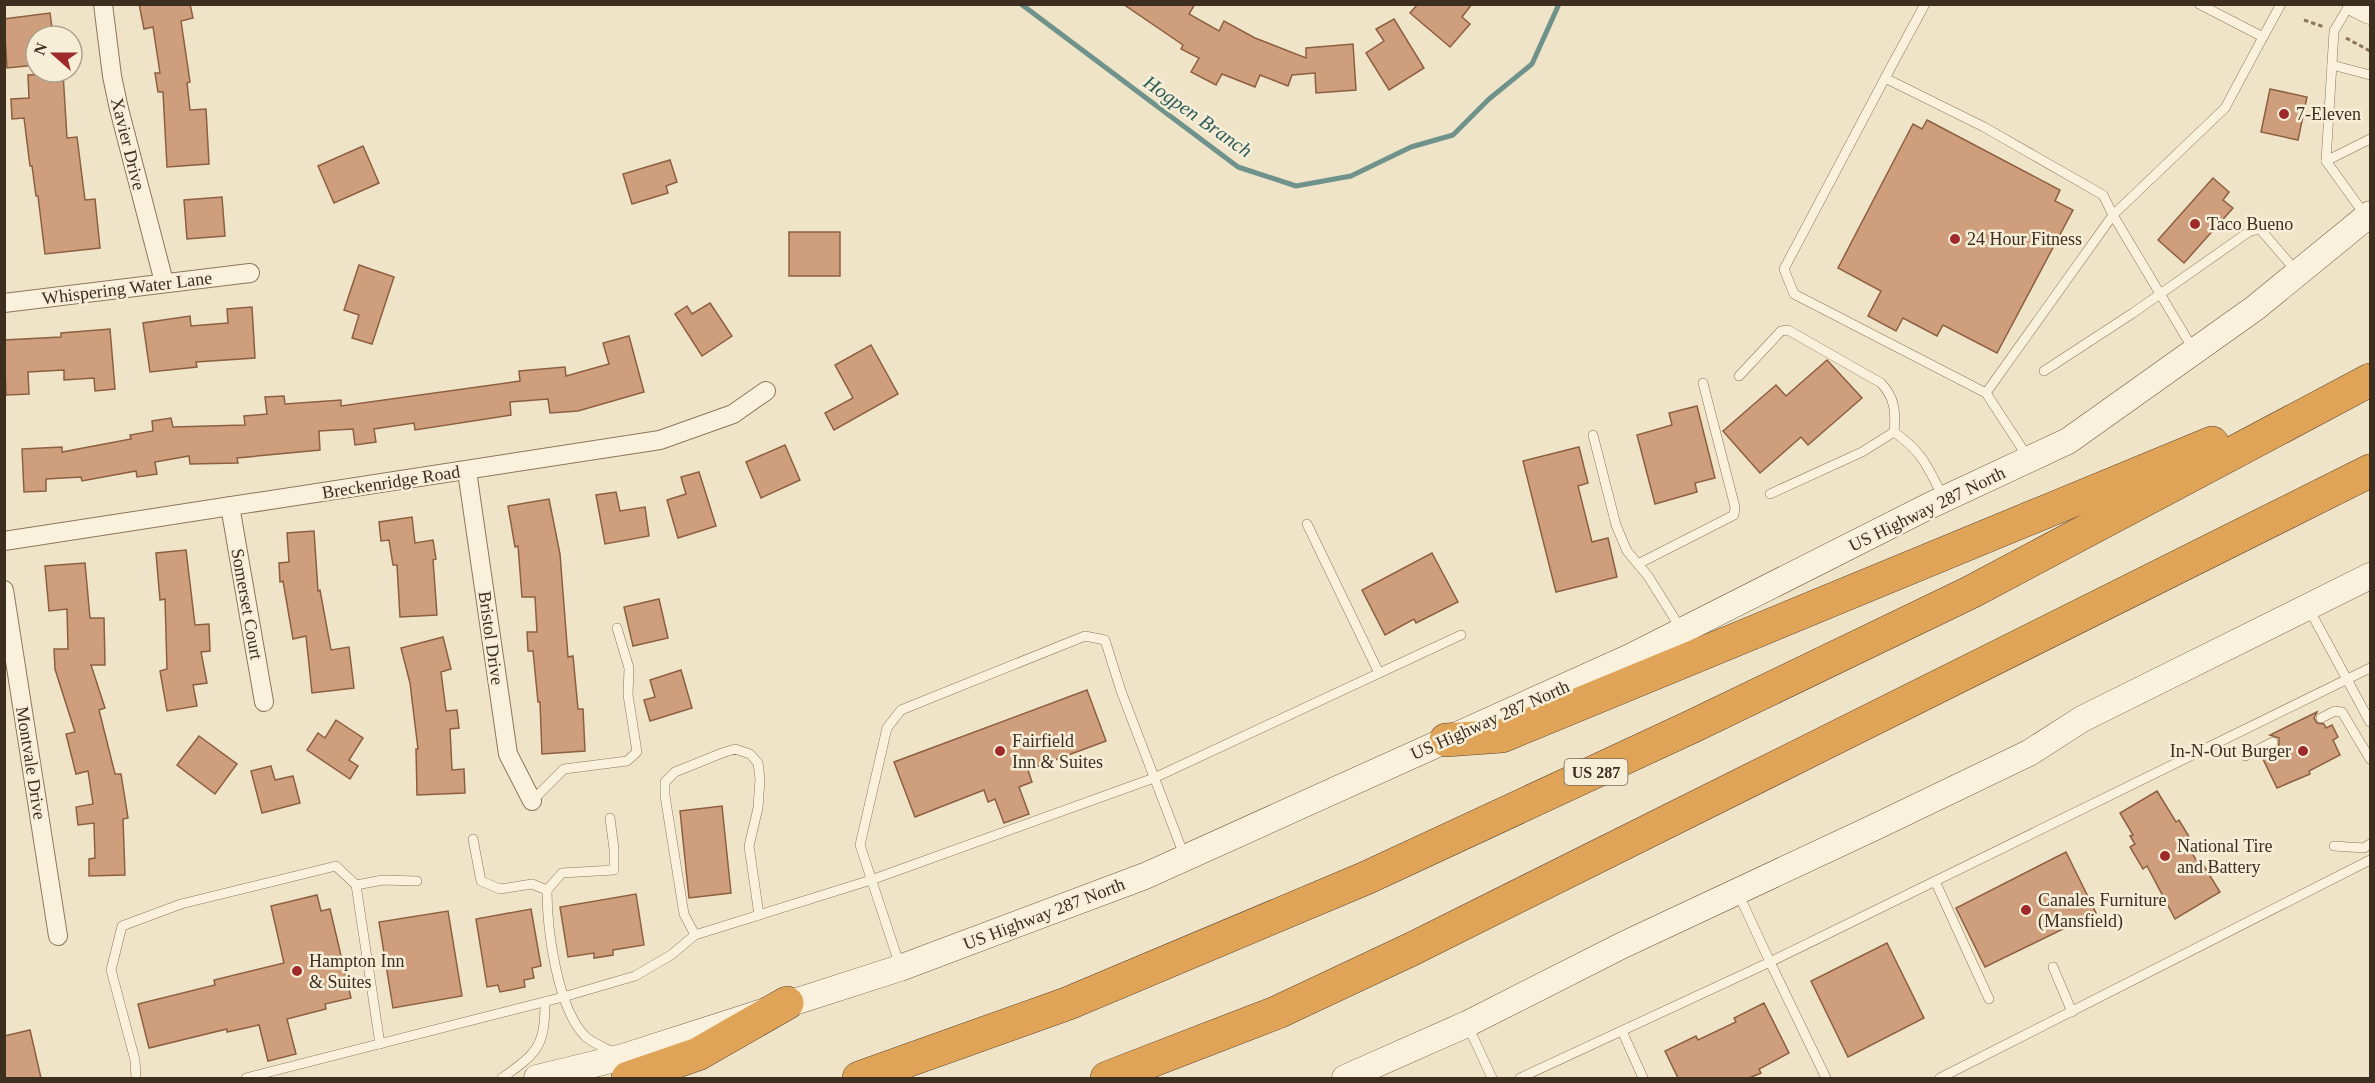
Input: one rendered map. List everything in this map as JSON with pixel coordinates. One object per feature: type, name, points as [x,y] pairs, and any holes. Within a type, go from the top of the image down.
[{"type":"highway","name":"US 287","points":[[859,1078],[1069,1003],[1366,878],[1692,727],[1971,592],[2370,380]]},
{"type":"highway","points":[[1446,740],[1502,736],[2226,437],[2309,412]]},
{"type":"highway","points":[[1107,1078],[1278,1012],[1412,949],[2370,471]]},
{"type":"highway","points":[[625,1067],[698,1054],[787,1004]]},
{"type":"main road","points":[[2356,4],[2370,11]]},
{"type":"main road","name":"US Highway 287 North","points":[[787,1004],[900,968],[1145,876],[1630,657],[1944,499],[2068,441],[2255,308],[2369,216]]},
{"type":"main road","points":[[1345,1078],[1467,1024],[1623,945],[2029,753],[2082,719],[2370,576]]},
{"type":"main road","points":[[537,1078],[625,1067]]},
{"type":"street","name":"Xavier Drive","points":[[103,4],[116,98],[164,282]]},
{"type":"street","name":"Whispering Water Lane","points":[[4,303],[250,273]]},
{"type":"street","name":"Breckenridge Road","points":[[4,541],[660,440],[734,414],[766,391]]},
{"type":"street","name":"Bristol Drive","points":[[466,471],[508,754],[532,801]]},
{"type":"street","name":"Somerset Court","points":[[230,507],[264,702]]},
{"type":"street","name":"Montvale Drive","points":[[4,590],[58,936]]},
{"type":"lane","points":[[1925,4],[1784,269],[1794,294],[1986,393],[2030,459]]},
{"type":"lane","points":[[2199,4],[2263,37]]},
{"type":"lane","points":[[1986,393],[2113,215],[2225,108],[2281,4]]},
{"type":"lane","points":[[2350,4],[2334,31],[2326,161],[2369,216]]},
{"type":"lane","points":[[2332,65],[2370,75]]},
{"type":"lane","points":[[1885,78],[1984,127],[2103,195],[2194,351]]},
{"type":"lane","points":[[2326,161],[2370,139]]},
{"type":"lane","points":[[2044,371],[2133,313],[2250,231],[2260,229],[2298,273]]},
{"type":"lane","points":[[1739,376],[1781,331],[1788,330],[1881,383],[1893,402],[1896,413],[1894,432]]},
{"type":"lane","points":[[1638,564],[1734,514],[1735,507],[1703,383]]},
{"type":"lane","points":[[1770,494],[1862,452],[1894,432]]},
{"type":"lane","points":[[1894,432],[1911,444],[1922,456],[1944,499]]},
{"type":"lane","points":[[1593,435],[1616,525],[1627,551],[1648,576],[1682,631]]},
{"type":"lane","points":[[1307,524],[1379,673]]},
{"type":"lane","points":[[2308,607],[2370,722]]},
{"type":"lane","points":[[532,801],[564,769],[627,761],[637,752],[628,695],[629,668],[617,628]]},
{"type":"lane","points":[[246,1078],[563,998],[635,976],[671,955],[695,935],[870,880],[1154,778],[1461,635]]},
{"type":"lane","points":[[900,968],[860,845],[887,728],[901,710],[1085,636],[1105,640],[1121,691],[1185,858]]},
{"type":"lane","points":[[1520,1078],[1770,962],[2370,668]]},
{"type":"lane","points":[[2321,718],[2335,711],[2342,712],[2370,759]]},
{"type":"lane","points":[[2245,756],[2273,742]]},
{"type":"lane","points":[[695,935],[684,914],[665,796],[665,782],[675,772],[735,749],[750,754],[758,763],[760,779],[758,808],[748,846],[759,915]]},
{"type":"lane","points":[[610,818],[614,870],[562,873],[548,890],[547,916],[563,998],[572,1020],[588,1038],[625,1067]]},
{"type":"lane","points":[[473,839],[481,881],[500,889],[532,884],[548,890]]},
{"type":"lane","points":[[2334,846],[2364,848],[2370,844]]},
{"type":"lane","points":[[1940,1078],[2370,860]]},
{"type":"lane","points":[[136,1078],[135,1060],[111,970],[122,926],[181,904],[336,866],[357,885],[380,1044]]},
{"type":"lane","points":[[357,885],[383,880],[417,881]]},
{"type":"lane","points":[[1935,881],[1989,999]]},
{"type":"lane","points":[[1738,892],[1826,1078]]},
{"type":"lane","points":[[2053,967],[2072,1012]]},
{"type":"lane","points":[[502,1078],[535,1053],[545,1030],[545,1002]]},
{"type":"lane","points":[[1467,1024],[1492,1078]]},
{"type":"lane","points":[[1622,1031],[1643,1078]]},
{"type":"building","points":[[139,4],[190,4],[193,18],[181,21],[190,82],[187,83],[190,110],[206,109],[209,164],[167,167],[163,92],[158,92],[155,73],[160,73],[153,27],[144,29]]},
{"type":"building","points":[[1123,4],[1195,4],[1189,14],[1219,31],[1224,21],[1255,38],[1306,58],[1306,48],[1353,44],[1356,90],[1316,93],[1315,73],[1292,75],[1288,86],[1260,75],[1255,87],[1222,74],[1216,85],[1191,72],[1199,58],[1181,49],[1183,45]]},
{"type":"building","points":[[1418,4],[1472,4],[1462,17],[1470,24],[1450,47],[1410,13]]},
{"type":"building","points":[[50,13],[51,24],[24,24],[24,66],[7,68],[4,19]]},
{"type":"building","points":[[1394,19],[1424,68],[1389,90],[1366,53],[1384,41],[1376,29]]},
{"type":"building","points":[[28,84],[64,84],[67,138],[77,137],[85,200],[95,199],[100,248],[45,254],[38,196],[36,196],[32,166],[30,166],[24,118],[12,119],[11,99],[29,98]]},
{"type":"building","name":"7-Eleven","points":[[2270,89],[2307,97],[2298,140],[2261,132]]},
{"type":"building","name":"24 Hour Fitness","points":[[1927,120],[2060,190],[2055,201],[2073,210],[1997,353],[1943,325],[1937,336],[1903,318],[1896,331],[1868,316],[1881,291],[1838,268],[1913,124],[1922,129]]},
{"type":"building","points":[[363,146],[379,183],[334,203],[318,166]]},
{"type":"building","points":[[670,160],[677,182],[666,186],[668,193],[632,204],[623,174]]},
{"type":"building","name":"Taco Bueno","points":[[2213,178],[2229,192],[2223,200],[2233,208],[2184,263],[2158,240]]},
{"type":"building","points":[[222,197],[225,236],[187,239],[184,200]]},
{"type":"building","points":[[789,232],[840,232],[840,276],[789,276]]},
{"type":"building","points":[[359,265],[394,277],[372,344],[352,338],[359,315],[344,310]]},
{"type":"building","points":[[710,303],[732,336],[702,356],[675,314],[687,306],[692,314]]},
{"type":"building","points":[[252,307],[255,358],[196,362],[197,367],[150,372],[143,323],[190,316],[191,326],[228,323],[227,309]]},
{"type":"building","points":[[110,329],[115,389],[95,391],[94,378],[64,380],[64,370],[28,372],[29,394],[6,395],[4,340],[61,337],[61,333]]},
{"type":"building","points":[[629,336],[644,392],[578,411],[550,413],[548,399],[510,402],[511,415],[415,430],[414,423],[374,429],[376,442],[355,445],[353,429],[319,431],[320,450],[237,458],[238,463],[190,464],[189,456],[155,462],[157,474],[137,477],[136,471],[82,481],[81,477],[46,479],[46,491],[24,492],[22,449],[62,447],[62,452],[131,439],[130,435],[153,431],[152,421],[171,418],[173,427],[245,425],[244,416],[267,414],[265,397],[284,396],[285,404],[341,400],[341,406],[520,381],[519,371],[565,367],[566,376],[609,364],[603,343]]},
{"type":"building","points":[[871,345],[898,394],[834,430],[825,413],[853,398],[835,365]]},
{"type":"building","points":[[1827,360],[1862,398],[1808,445],[1801,437],[1760,473],[1723,431],[1776,385],[1786,396]]},
{"type":"building","points":[[1697,406],[1715,478],[1695,483],[1697,492],[1655,504],[1637,435],[1672,425],[1669,413]]},
{"type":"building","points":[[785,445],[800,480],[761,498],[746,462]]},
{"type":"building","points":[[1579,447],[1588,483],[1578,486],[1592,542],[1608,538],[1617,577],[1556,592],[1523,461]]},
{"type":"building","points":[[699,472],[716,526],[678,538],[667,500],[686,494],[681,477]]},
{"type":"building","points":[[616,492],[620,511],[645,507],[649,536],[605,544],[596,495]]},
{"type":"building","points":[[549,499],[560,554],[568,657],[573,656],[578,709],[583,709],[585,751],[542,754],[540,702],[538,702],[533,651],[528,651],[527,632],[537,632],[535,597],[522,597],[518,546],[515,547],[508,506]]},
{"type":"building","points":[[412,517],[415,543],[433,540],[436,559],[433,560],[437,615],[400,617],[397,565],[393,565],[389,540],[381,541],[379,522]]},
{"type":"building","points":[[314,531],[318,591],[320,590],[331,650],[349,647],[354,688],[312,693],[306,636],[293,639],[283,581],[280,582],[279,563],[289,562],[287,533]]},
{"type":"building","points":[[186,550],[195,625],[209,624],[210,651],[201,652],[207,683],[193,685],[197,706],[167,711],[160,671],[167,669],[165,599],[160,600],[156,553]]},
{"type":"building","points":[[1432,553],[1458,602],[1416,623],[1414,619],[1385,635],[1362,590]]},
{"type":"building","points":[[85,563],[90,618],[104,618],[105,665],[91,665],[105,708],[99,710],[115,774],[121,774],[128,818],[123,819],[125,875],[89,876],[89,859],[95,858],[94,823],[78,825],[76,807],[93,804],[88,771],[76,774],[66,734],[75,732],[55,669],[54,649],[68,649],[67,609],[49,611],[45,566]]},
{"type":"building","points":[[659,599],[668,638],[633,646],[624,607]]},
{"type":"building","points":[[443,637],[451,669],[441,672],[446,711],[457,710],[459,728],[450,729],[452,770],[464,769],[465,793],[417,795],[416,749],[418,749],[410,683],[401,648]]},
{"type":"building","points":[[681,670],[692,708],[650,721],[644,700],[655,697],[650,680]]},
{"type":"building","name":"Fairfield Inn & Suites","points":[[1087,690],[1106,741],[1028,770],[1032,782],[1019,787],[1029,814],[1004,823],[995,799],[988,802],[984,790],[915,817],[894,762]]},
{"type":"building","name":"In-N-Out Burger","points":[[2317,712],[2314,718],[2317,723],[2324,724],[2326,728],[2332,725],[2338,737],[2333,740],[2340,755],[2309,771],[2310,774],[2277,788],[2261,755],[2279,745],[2279,738],[2270,735]]},
{"type":"building","points":[[336,720],[363,738],[349,760],[358,766],[350,779],[307,750],[318,733],[325,738]]},
{"type":"building","points":[[199,736],[237,764],[215,794],[177,765]]},
{"type":"building","points":[[271,766],[275,780],[293,776],[300,803],[262,813],[251,771]]},
{"type":"building","name":"National Tire and Battery","points":[[2157,791],[2176,822],[2179,820],[2191,840],[2186,843],[2201,868],[2204,866],[2220,892],[2175,919],[2147,866],[2143,869],[2130,847],[2135,844],[2130,836],[2133,835],[2120,813]]},
{"type":"building","points":[[722,806],[731,893],[689,898],[680,811]]},
{"type":"building","name":"Canales Furniture (Mansfield)","points":[[2066,852],[2096,913],[1985,967],[1956,908]]},
{"type":"building","points":[[636,894],[644,945],[613,950],[613,955],[594,958],[594,953],[568,957],[560,907]]},
{"type":"building","name":"Hampton Inn & Suites","points":[[317,895],[321,911],[330,909],[351,998],[325,1004],[326,1009],[287,1019],[296,1054],[268,1061],[259,1025],[227,1032],[227,1029],[149,1048],[138,1004],[215,985],[214,980],[284,963],[271,906]]},
{"type":"building","points":[[531,909],[541,966],[532,968],[534,978],[524,980],[525,987],[500,992],[498,985],[487,987],[476,919]]},
{"type":"building","points":[[448,911],[462,996],[393,1008],[379,922]]},
{"type":"building","points":[[1887,943],[1924,1018],[1848,1057],[1811,981]]},
{"type":"building","points":[[1764,1003],[1789,1053],[1759,1069],[1761,1073],[1749,1078],[1678,1078],[1665,1051],[1696,1036],[1698,1040],[1736,1022],[1734,1018]]},
{"type":"building","points":[[30,1030],[41,1078],[4,1078],[4,1036]]},
{"type":"waterway","name":"Hogpen Branch","points":[[1021,4],[1238,167],[1296,186],[1351,176],[1411,147],[1453,135],[1489,99],[1532,64],[1559,4]]},
{"type":"place","name":"7-Eleven","points":[[2284,114]]},
{"type":"place","name":"Taco Bueno","points":[[2195,224]]},
{"type":"place","name":"24 Hour Fitness","points":[[1955,239]]},
{"type":"place","name":"Fairfield Inn & Suites","points":[[1000,751]]},
{"type":"place","name":"In-N-Out Burger","points":[[2303,751]]},
{"type":"place","name":"National Tire and Battery","points":[[2165,856]]},
{"type":"place","name":"Canales Furniture (Mansfield)","points":[[2026,910]]},
{"type":"place","name":"Hampton Inn & Suites","points":[[297,971]]}]
